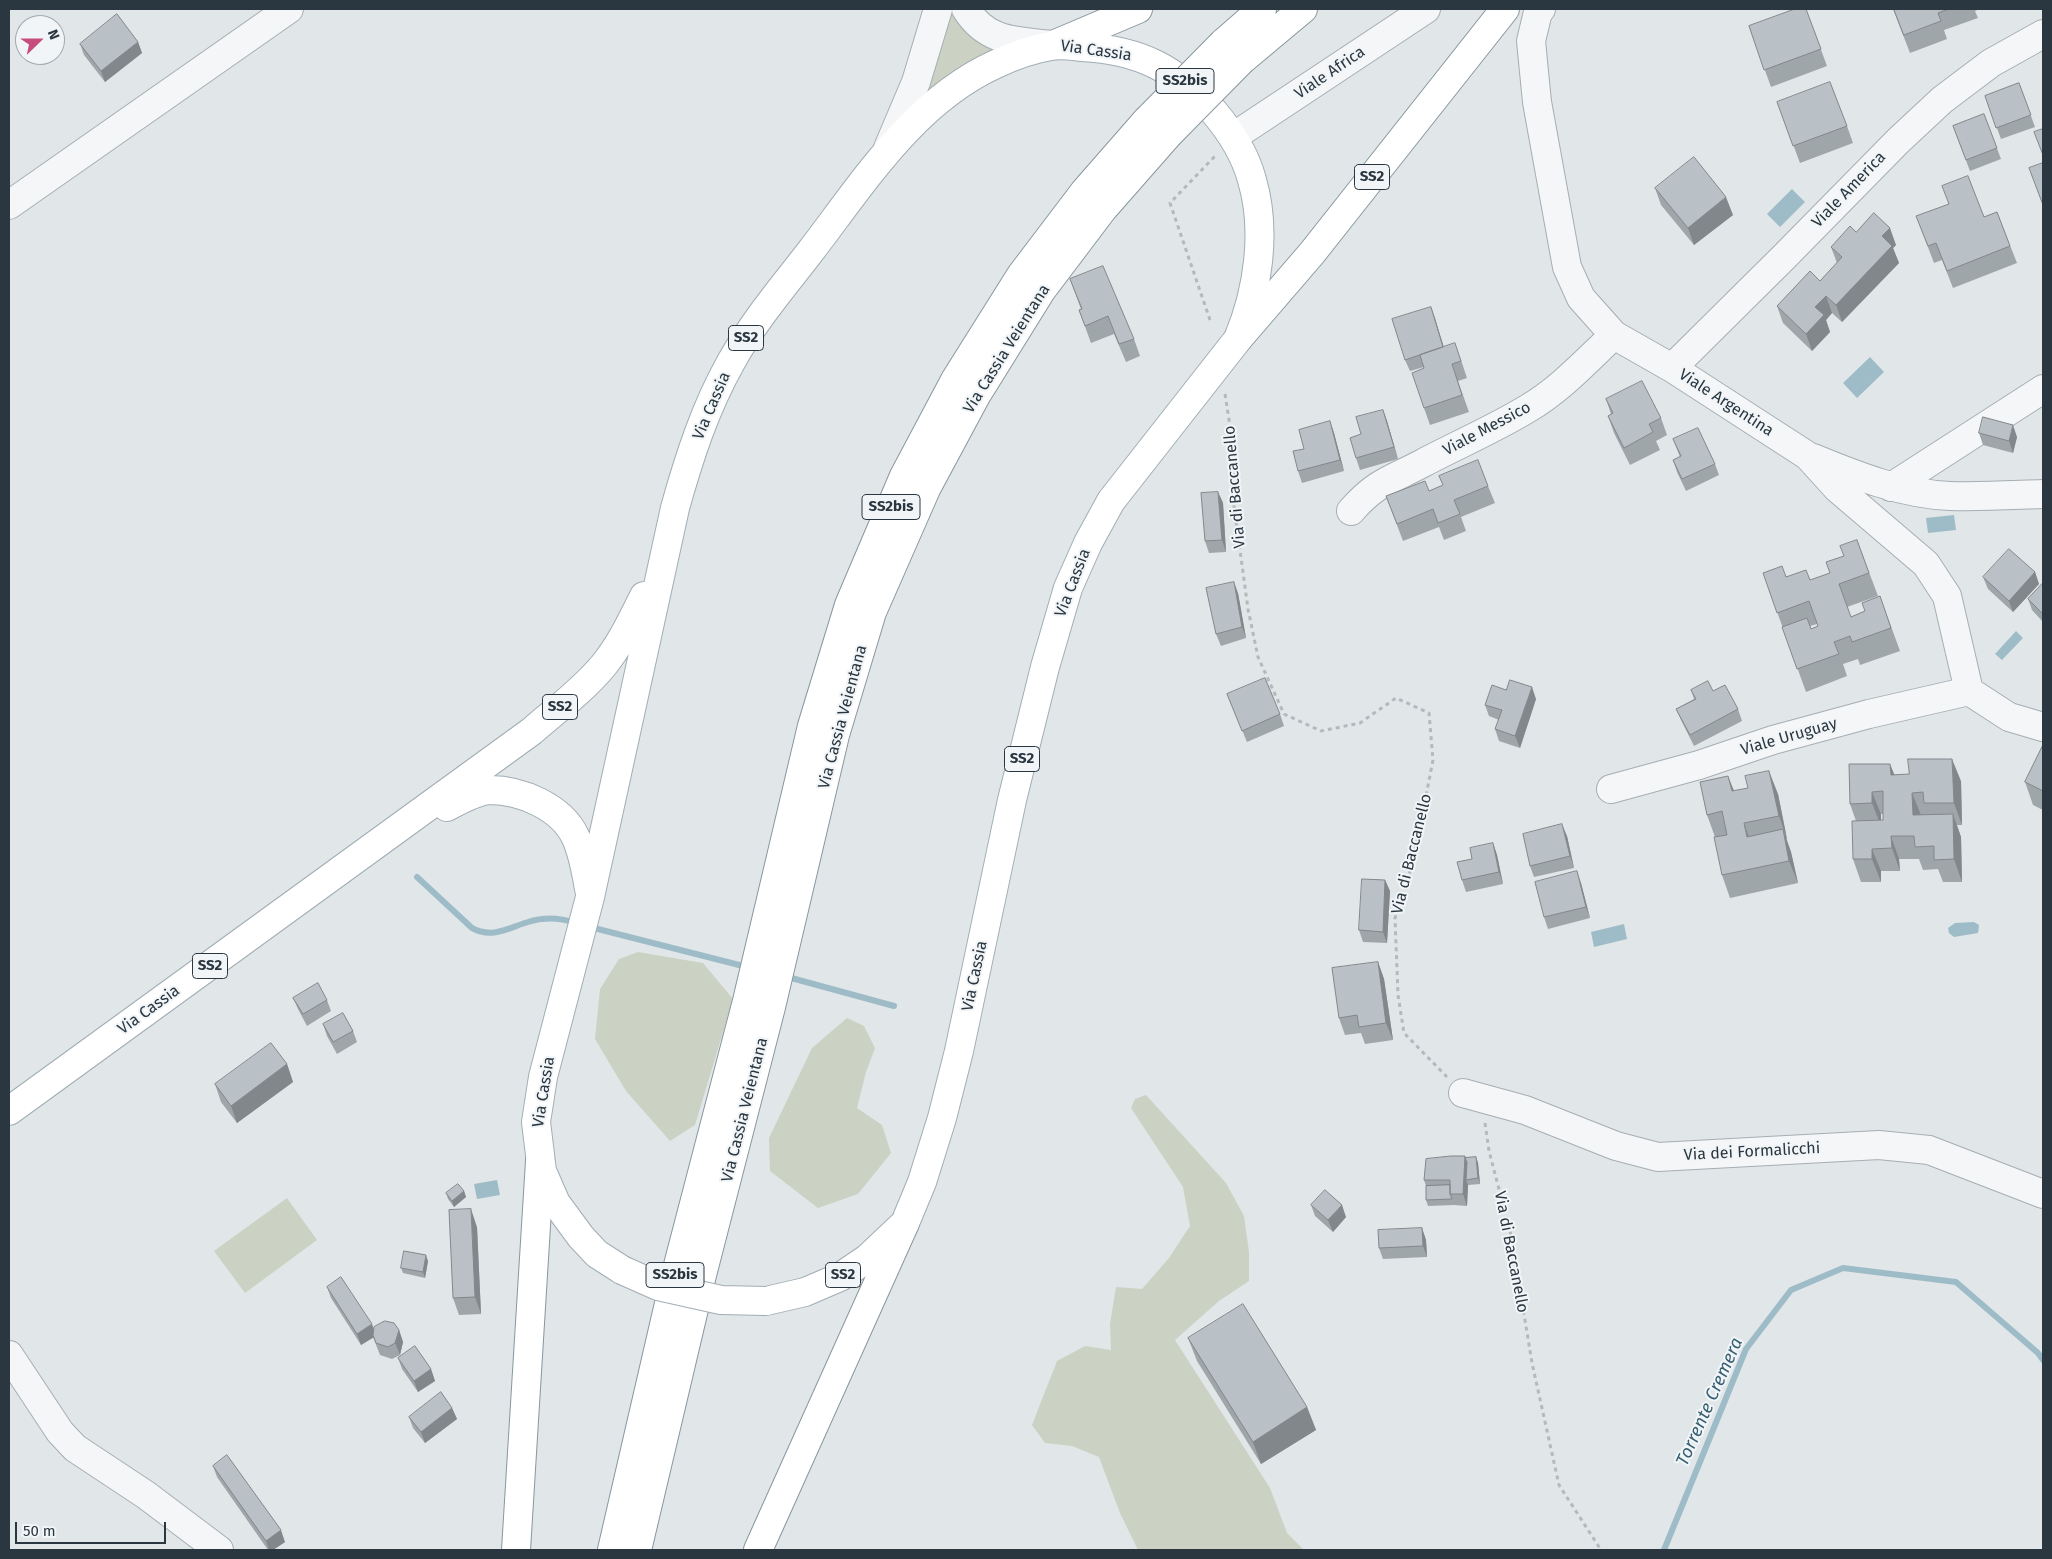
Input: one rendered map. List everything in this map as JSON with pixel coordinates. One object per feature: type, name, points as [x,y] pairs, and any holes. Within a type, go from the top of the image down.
[{"type":"main road","name":"SS2","points":[[1053,45],[1138,9]]},
{"type":"main road","name":"Via Cassia Veientana","points":[[637,1550],[702,1275],[770,958],[872,612],[926,489],[977,394],[1040,291],[1102,209],[1157,127],[1232,52],[1262,9]]},
{"type":"main road","name":"Via Cassia Veientana","points":[[1232,52],[1303,9]]},
{"type":"main road","name":"SS2","points":[[1238,339],[1312,253],[1504,10]]},
{"type":"main road","name":"Via Cassia","points":[[1053,45],[1110,50],[1126,53],[1155,64],[1178,76],[1192,88],[1224,123],[1242,153],[1252,180],[1259,229],[1256,267],[1251,300],[1245,322],[1238,339],[1111,501],[1088,543],[1068,588],[1045,667],[1012,800],[961,1042],[942,1118],[922,1182],[905,1223],[868,1258],[840,1277],[805,1292],[766,1301],[721,1300],[658,1286],[622,1270],[598,1254],[567,1220],[551,1193],[540,1161],[536,1122],[543,1077],[586,916],[664,554],[685,472],[710,404],[731,361],[755,324],[886,153],[926,111],[971,77],[1009,58],[1053,45]]},
{"type":"main road","name":"Via Cassia","points":[[9,1111],[532,731],[574,696],[603,666],[626,633],[664,554]]},
{"type":"main road","name":"Via Cassia","points":[[410,820],[440,810],[466,796],[489,790],[513,793],[540,802],[561,818],[575,836],[586,870],[586,916]]},
{"type":"main road","name":"Via Cassia Veientana","points":[[612,1550],[677,1269],[759,1004]]},
{"type":"main road","points":[[516,1550],[540,1161]]},
{"type":"main road","points":[[758,1550],[905,1223]]},
{"type":"street","points":[[9,205],[289,9]]},
{"type":"street","points":[[886,153],[916,82],[938,9]]},
{"type":"street","points":[[966,9],[977,24],[997,37],[1007,40],[1053,45]]},
{"type":"street","name":"Viale Africa","points":[[1233,137],[1426,9]]},
{"type":"street","name":"Viale Argentina","points":[[1541,9],[1538,12],[1531,41],[1537,102],[1567,267],[1581,298],[1614,335],[1672,368],[1808,456],[1837,488],[1926,564],[1947,596],[1970,691]]},
{"type":"street","name":"Viale America","points":[[1672,368],[1898,141],[1942,100],[1991,63],[2043,34]]},
{"type":"street","name":"Viale Messico","points":[[1351,511],[1364,496],[1383,481],[1500,423],[1546,396],[1563,384],[1614,335]]},
{"type":"street","points":[[1891,487],[2043,389]]},
{"type":"street","points":[[1808,456],[1869,481],[1891,487],[1949,496],[2043,494]]},
{"type":"street","points":[[1970,691],[2009,717],[2043,727]]},
{"type":"street","name":"Viale Uruguay","points":[[1611,789],[1699,765],[1773,740],[1869,714],[1970,691]]},
{"type":"street","name":"Via dei Formalicchi","points":[[1463,1093],[1525,1110],[1616,1146],[1658,1157],[1879,1145],[1929,1150],[2043,1194]]},
{"type":"street","points":[[9,1355],[60,1432],[75,1448],[146,1495],[219,1550]]},
{"type":"path","points":[[1210,320],[1170,203],[1233,137]]},
{"type":"path","name":"Via di Baccanello","points":[[1224,387],[1233,446],[1234,506],[1248,609],[1258,657],[1284,714],[1321,731],[1360,724],[1396,698],[1429,713],[1433,760],[1413,862],[1395,918],[1398,995],[1404,1033],[1484,1115],[1489,1150],[1510,1235],[1532,1363],[1559,1485],[1600,1550]]},
{"type":"green space","points":[[950,9],[955,9],[962,25],[972,36],[1000,50],[955,70],[910,115]]},
{"type":"green space","points":[[638,952],[703,963],[733,999],[695,1125],[670,1141],[626,1091],[595,1039],[600,989],[619,959]]},
{"type":"green space","points":[[847,1018],[864,1026],[875,1048],[866,1072],[857,1108],[882,1125],[891,1153],[858,1194],[818,1208],[770,1171],[769,1138],[812,1048]]},
{"type":"green space","points":[[1146,1095],[1226,1183],[1244,1216],[1249,1252],[1249,1281],[1219,1301],[1175,1340],[1270,1488],[1287,1533],[1304,1550],[1138,1550],[1120,1513],[1099,1457],[1072,1446],[1045,1443],[1032,1425],[1057,1361],[1085,1346],[1111,1350],[1110,1324],[1116,1287],[1142,1289],[1169,1258],[1190,1226],[1183,1187],[1131,1108],[1135,1099]]},
{"type":"green space","points":[[287,1198],[317,1240],[245,1293],[214,1251]]},
{"type":"water","points":[[1792,189],[1805,202],[1780,227],[1767,214]]},
{"type":"water","points":[[1870,357],[1884,372],[1857,398],[1843,383]]},
{"type":"water","points":[[1954,515],[1956,530],[1928,533],[1926,518]]},
{"type":"water","points":[[2016,631],[2023,638],[2002,660],[1995,654]]},
{"type":"water","points":[[1974,922],[1979,925],[1978,933],[1954,937],[1949,933],[1948,928],[1955,923]]},
{"type":"water","points":[[1624,924],[1627,939],[1594,947],[1591,932]]},
{"type":"water","points":[[497,1180],[500,1195],[477,1199],[474,1184]]},
{"type":"building","points":[[1795,9],[1806,9],[1821,49],[1764,70],[1749,26]]},
{"type":"building","points":[[1894,9],[1949,9],[1938,13],[1941,21],[1904,35]]},
{"type":"building","points":[[117,14],[138,42],[101,71],[80,44]]},
{"type":"building","points":[[1830,82],[1847,126],[1793,146],[1777,102]]},
{"type":"building","points":[[2019,83],[2031,115],[1996,128],[1985,96]]},
{"type":"building","points":[[1984,114],[1997,148],[1966,160],[1953,126]]},
{"type":"building","points":[[2043,129],[2043,155],[2034,132]]},
{"type":"building","points":[[1694,157],[1726,197],[1688,228],[1655,188]]},
{"type":"building","points":[[2043,163],[2043,205],[2029,168]]},
{"type":"building","points":[[1968,176],[1984,217],[1997,212],[2010,246],[1947,271],[1936,243],[1928,246],[1916,216],[1949,204],[1942,186]]},
{"type":"building","points":[[1874,213],[1890,228],[1882,236],[1892,246],[1836,305],[1826,296],[1815,307],[1824,315],[1806,334],[1777,306],[1810,271],[1820,281],[1842,257],[1831,247],[1850,226],[1856,232]]},
{"type":"building","points":[[1103,266],[1134,339],[1119,344],[1108,316],[1085,326],[1079,310],[1082,309],[1070,279]]},
{"type":"building","points":[[1431,307],[1443,347],[1405,360],[1392,319]]},
{"type":"building","points":[[1455,343],[1461,361],[1452,364],[1462,395],[1424,408],[1412,373],[1424,368],[1420,355]]},
{"type":"building","points":[[1642,381],[1661,418],[1649,424],[1653,432],[1624,448],[1608,416],[1613,413],[1606,399]]},
{"type":"building","points":[[1383,410],[1394,447],[1356,458],[1350,438],[1361,434],[1356,417]]},
{"type":"building","points":[[1983,417],[2013,425],[2009,441],[1979,433]]},
{"type":"building","points":[[1330,421],[1340,460],[1298,471],[1293,451],[1304,449],[1299,430]]},
{"type":"building","points":[[1698,428],[1715,464],[1682,479],[1673,460],[1681,456],[1673,439]]},
{"type":"building","points":[[1478,460],[1488,486],[1454,500],[1460,514],[1438,523],[1433,509],[1397,524],[1386,496],[1425,481],[1429,491],[1443,485],[1439,476]]},
{"type":"building","points":[[1218,492],[1222,540],[1205,541],[1201,493]]},
{"type":"building","points":[[1857,540],[1869,573],[1839,584],[1851,617],[1865,611],[1862,603],[1880,596],[1891,628],[1852,642],[1850,636],[1834,642],[1839,654],[1797,669],[1782,627],[1807,618],[1811,629],[1818,626],[1809,601],[1777,613],[1763,573],[1782,566],[1786,577],[1806,570],[1810,580],[1830,573],[1826,562],[1844,556],[1840,546]]},
{"type":"building","points":[[2009,549],[2035,572],[2009,601],[1983,577]]},
{"type":"building","points":[[1234,582],[1242,627],[1216,634],[1206,588]]},
{"type":"building","points":[[2043,583],[2043,614],[2028,599]]},
{"type":"building","points":[[1265,678],[1280,714],[1242,731],[1227,694]]},
{"type":"building","points":[[1510,680],[1532,687],[1515,736],[1495,729],[1502,710],[1485,705],[1492,685],[1506,690]]},
{"type":"building","points":[[1708,681],[1713,691],[1725,685],[1738,709],[1690,735],[1676,709],[1696,699],[1691,690]]},
{"type":"building","points":[[2043,745],[2043,791],[2025,782]]},
{"type":"building","points":[[1908,759],[1952,759],[1954,803],[1924,803],[1923,792],[1912,793],[1913,815],[1953,814],[1954,859],[1934,860],[1934,846],[1915,847],[1914,836],[1891,836],[1892,848],[1872,849],[1872,859],[1853,859],[1852,821],[1883,820],[1883,791],[1872,792],[1872,803],[1850,804],[1849,764],[1890,764],[1891,775],[1909,774]]},
{"type":"building","points":[[1769,771],[1779,816],[1744,823],[1747,837],[1783,829],[1789,861],[1722,875],[1714,837],[1727,835],[1722,811],[1707,815],[1700,782],[1728,776],[1732,791],[1748,788],[1745,776]]},
{"type":"building","points":[[1562,824],[1570,856],[1530,866],[1523,834]]},
{"type":"building","points":[[1493,843],[1499,872],[1462,880],[1457,862],[1472,859],[1470,848]]},
{"type":"building","points":[[1577,871],[1586,907],[1544,917],[1535,882]]},
{"type":"building","points":[[1362,879],[1385,880],[1383,932],[1359,930]]},
{"type":"building","points":[[1378,962],[1386,1023],[1359,1027],[1357,1015],[1339,1018],[1332,968]]},
{"type":"building","points":[[318,983],[327,1000],[303,1014],[293,998]]},
{"type":"building","points":[[343,1013],[353,1031],[333,1042],[323,1024]]},
{"type":"building","points":[[271,1043],[287,1064],[231,1106],[215,1084]]},
{"type":"building","points":[[1465,1156],[1463,1194],[1450,1194],[1450,1180],[1424,1180],[1426,1159]]},
{"type":"building","points":[[1476,1157],[1478,1178],[1466,1180],[1467,1162],[1465,1158]]},
{"type":"building","points":[[458,1184],[464,1191],[452,1201],[446,1193]]},
{"type":"building","points":[[1450,1185],[1452,1199],[1426,1200],[1426,1186]]},
{"type":"building","points":[[1325,1190],[1342,1205],[1328,1220],[1311,1205]]},
{"type":"building","points":[[471,1209],[475,1297],[453,1298],[449,1210]]},
{"type":"building","points":[[1422,1228],[1423,1246],[1379,1248],[1378,1230]]},
{"type":"building","points":[[404,1251],[426,1255],[423,1272],[401,1268]]},
{"type":"building","points":[[341,1277],[372,1324],[357,1334],[327,1287]]},
{"type":"building","points":[[1243,1304],[1307,1407],[1253,1442],[1188,1338]]},
{"type":"building","points":[[385,1321],[394,1323],[399,1330],[395,1343],[388,1347],[376,1343],[373,1335],[374,1327]]},
{"type":"building","points":[[415,1346],[431,1369],[414,1381],[398,1358]]},
{"type":"building","points":[[441,1392],[452,1408],[421,1432],[409,1417]]},
{"type":"building","points":[[227,1455],[281,1530],[266,1541],[213,1466]]},
{"type":"waterway","points":[[417,877],[472,928],[479,931],[493,933],[534,920],[546,919],[558,919],[576,923]]},
{"type":"waterway","points":[[590,927],[747,967]]},
{"type":"waterway","points":[[784,976],[894,1006]]},
{"type":"waterway","name":"Torrente Cremera","points":[[1664,1550],[1746,1349],[1791,1290],[1843,1268],[1956,1282],[2038,1353],[2043,1360]]}]
